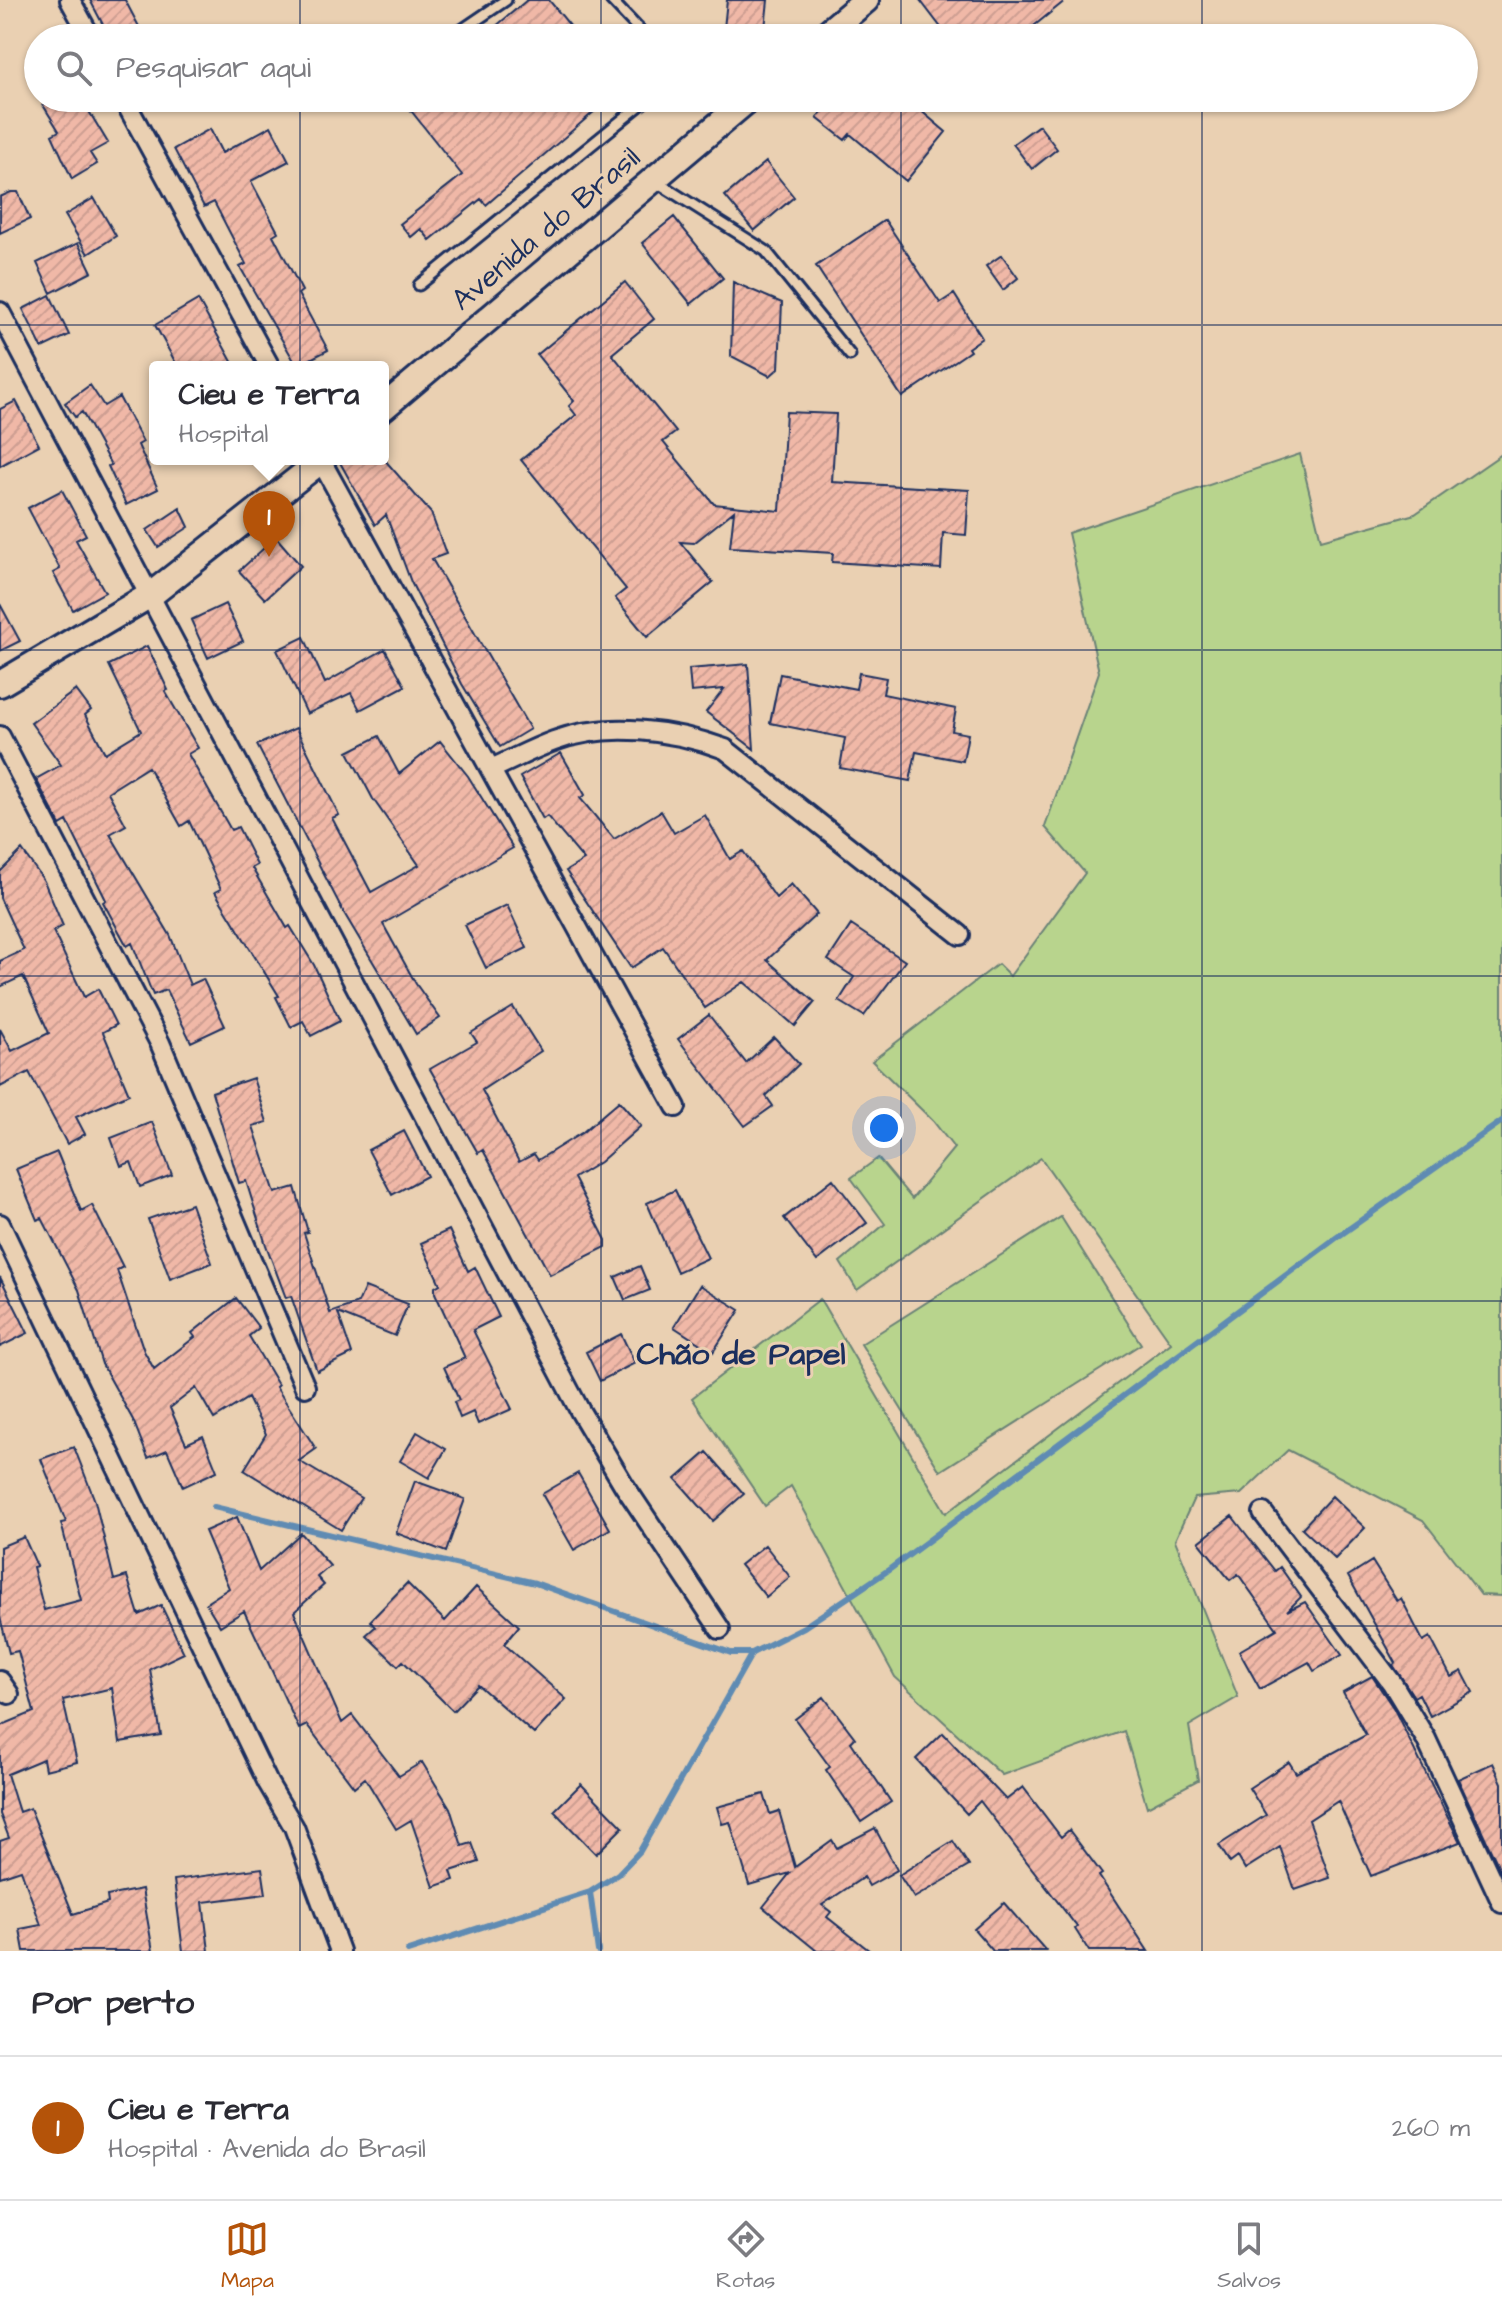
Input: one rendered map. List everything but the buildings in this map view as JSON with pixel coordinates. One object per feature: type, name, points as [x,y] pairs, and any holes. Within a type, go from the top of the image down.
[{"type":"street","points":[[70,0],[83,24]]},
{"type":"street","points":[[835,24],[852,8]]},
{"type":"street","points":[[131,112],[267,361]]},
{"type":"street","name":"Avenida do Brasil","points":[[389,403],[734,112]]},
{"type":"street","points":[[0,312],[152,594],[580,1411],[624,1485],[720,1629]]},
{"type":"street","points":[[0,684],[152,594],[315,465]]},
{"type":"street","points":[[324,465],[676,1107]]},
{"type":"street","points":[[491,769],[557,740],[592,734],[634,730],[700,739],[725,749],[960,935]]},
{"type":"street","points":[[0,736],[160,1043],[305,1387]]},
{"type":"street","points":[[0,1224],[268,1783],[294,1827],[340,1951]]},
{"type":"street","points":[[1263,1513],[1392,1683],[1426,1739],[1502,1903]]},
{"type":"lane","points":[[471,24],[506,0]]},
{"type":"lane","points":[[611,0],[634,24]]},
{"type":"lane","points":[[419,285],[632,112]]},
{"type":"lane","points":[[654,180],[766,251],[850,355]]},
{"type":"green space","points":[[1300,454],[1321,540],[1415,514],[1502,454],[1502,1596],[1481,1595],[1423,1520],[1288,1450],[1241,1494],[1194,1498],[1175,1540],[1238,1697],[1189,1726],[1198,1780],[1147,1807],[1124,1731],[1002,1775],[895,1677],[791,1486],[765,1506],[692,1398],[820,1299],[946,1513],[1171,1343],[1041,1158],[857,1290],[840,1262],[885,1224],[851,1178],[878,1158],[912,1199],[954,1148],[933,1121],[872,1061],[998,964],[1010,976],[1085,873],[1045,827],[1099,672],[1068,533]]},
{"type":"green space","points":[[1061,1217],[1141,1344],[940,1471],[861,1344]]},
{"type":"waterway","points":[[408,1951],[590,1892],[618,1874],[640,1851],[752,1653],[804,1627],[890,1569],[1336,1238],[1502,1121]]},
{"type":"waterway","points":[[214,1507],[535,1583],[731,1653],[752,1653]]},
{"type":"waterway","points":[[590,1892],[598,1951]]},
{"type":"place","name":"Cieu e Terra","points":[[269,557]]},
{"type":"district","name":"Chão de Papel","points":[[741,1354]]}]
